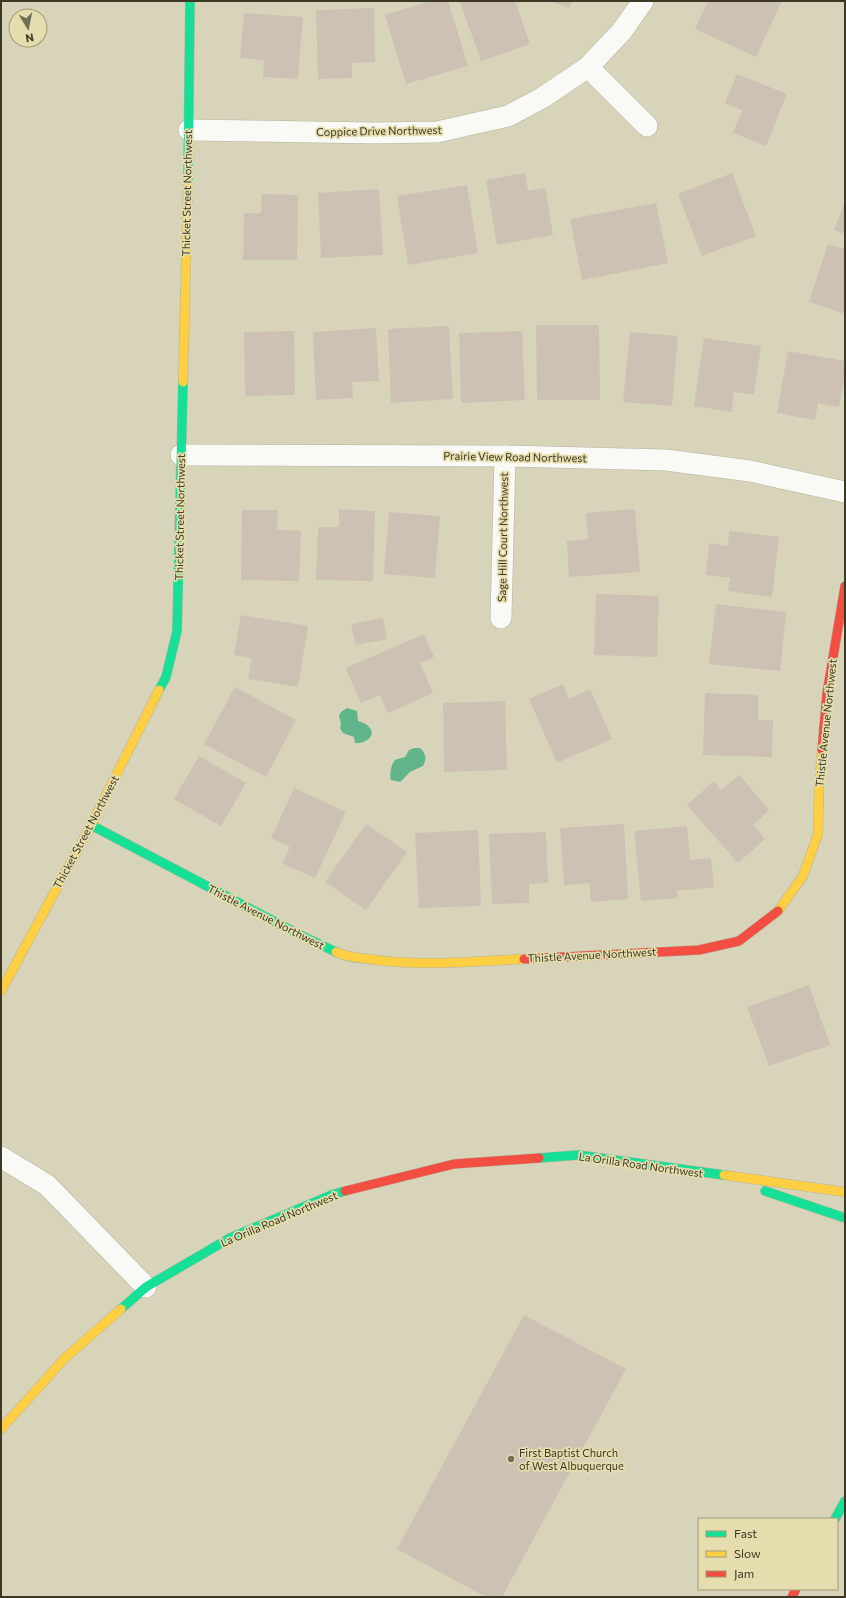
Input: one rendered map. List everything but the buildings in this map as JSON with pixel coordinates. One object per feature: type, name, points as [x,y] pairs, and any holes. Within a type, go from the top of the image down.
[{"type":"street","name":"Thicket Street Northwest","points":[[1,991],[90,825],[166,677],[177,630],[189,130],[190,1]]},
{"type":"street","name":"Coppice Drive Northwest","points":[[189,130],[373,133],[437,132],[508,116],[542,98],[588,67],[622,31],[643,1]]},
{"type":"street","points":[[588,67],[647,126]]},
{"type":"street","name":"Prairie View Road Northwest","points":[[181,455],[505,456],[666,460],[750,470],[845,492]]},
{"type":"street","name":"Sage Hill Court Northwest","points":[[501,618],[505,456]]},
{"type":"street","name":"Thistle Avenue Northwest","points":[[90,825],[298,934],[345,956],[386,962],[433,963],[699,950],[739,941],[778,911],[803,876],[818,834],[819,787],[827,693],[845,586]]},
{"type":"street","name":"La Orilla Road Northwest","points":[[1,1429],[64,1359],[146,1287],[230,1238],[334,1194],[454,1164],[578,1155],[717,1175]]},
{"type":"street","points":[[1,1156],[46,1185],[146,1287]]},
{"type":"street","points":[[717,1175],[845,1192]]},
{"type":"street","points":[[717,1175],[834,1215],[843,1222]]},
{"type":"street","points":[[836,1518],[845,1501]]},
{"type":"shaded area","points":[[347,708],[357,711],[358,721],[367,725],[372,732],[370,738],[363,742],[355,743],[354,737],[343,733],[340,728],[341,724],[339,716],[341,712]]},
{"type":"shaded area","points":[[420,748],[425,754],[423,766],[410,772],[400,782],[391,780],[390,776],[392,764],[395,760],[405,757],[409,750]]},
{"type":"traffic: fast","points":[[188,182],[190,1]]},
{"type":"traffic: fast","points":[[159,690],[166,677],[177,631],[183,382]]},
{"type":"traffic: fast","points":[[91,825],[298,934],[336,952]]},
{"type":"traffic: fast","points":[[539,1158],[578,1155],[724,1175]]},
{"type":"traffic: fast","points":[[121,1309],[146,1287],[230,1238],[334,1194],[345,1191]]},
{"type":"traffic: fast","points":[[765,1191],[845,1218]]},
{"type":"traffic: fast","points":[[836,1518],[845,1501]]},
{"type":"traffic: slow","points":[[183,382],[188,182]]},
{"type":"traffic: slow","points":[[1,991],[91,825],[159,690]]},
{"type":"traffic: slow","points":[[778,911],[803,876],[818,834],[819,787],[822,750]]},
{"type":"traffic: slow","points":[[336,952],[356,958],[408,963],[446,963],[524,959]]},
{"type":"traffic: slow","points":[[724,1175],[845,1192]]},
{"type":"traffic: slow","points":[[1,1429],[64,1359],[121,1309]]},
{"type":"traffic: jam","points":[[822,750],[827,693],[845,586]]},
{"type":"traffic: jam","points":[[524,959],[699,950],[739,941],[778,911]]},
{"type":"traffic: jam","points":[[345,1191],[454,1164],[539,1158]]},
{"type":"traffic: jam","points":[[792,1597],[796,1590]]},
{"type":"place","name":"First Baptist Church of West Albuquerque","points":[[511,1459]]}]
